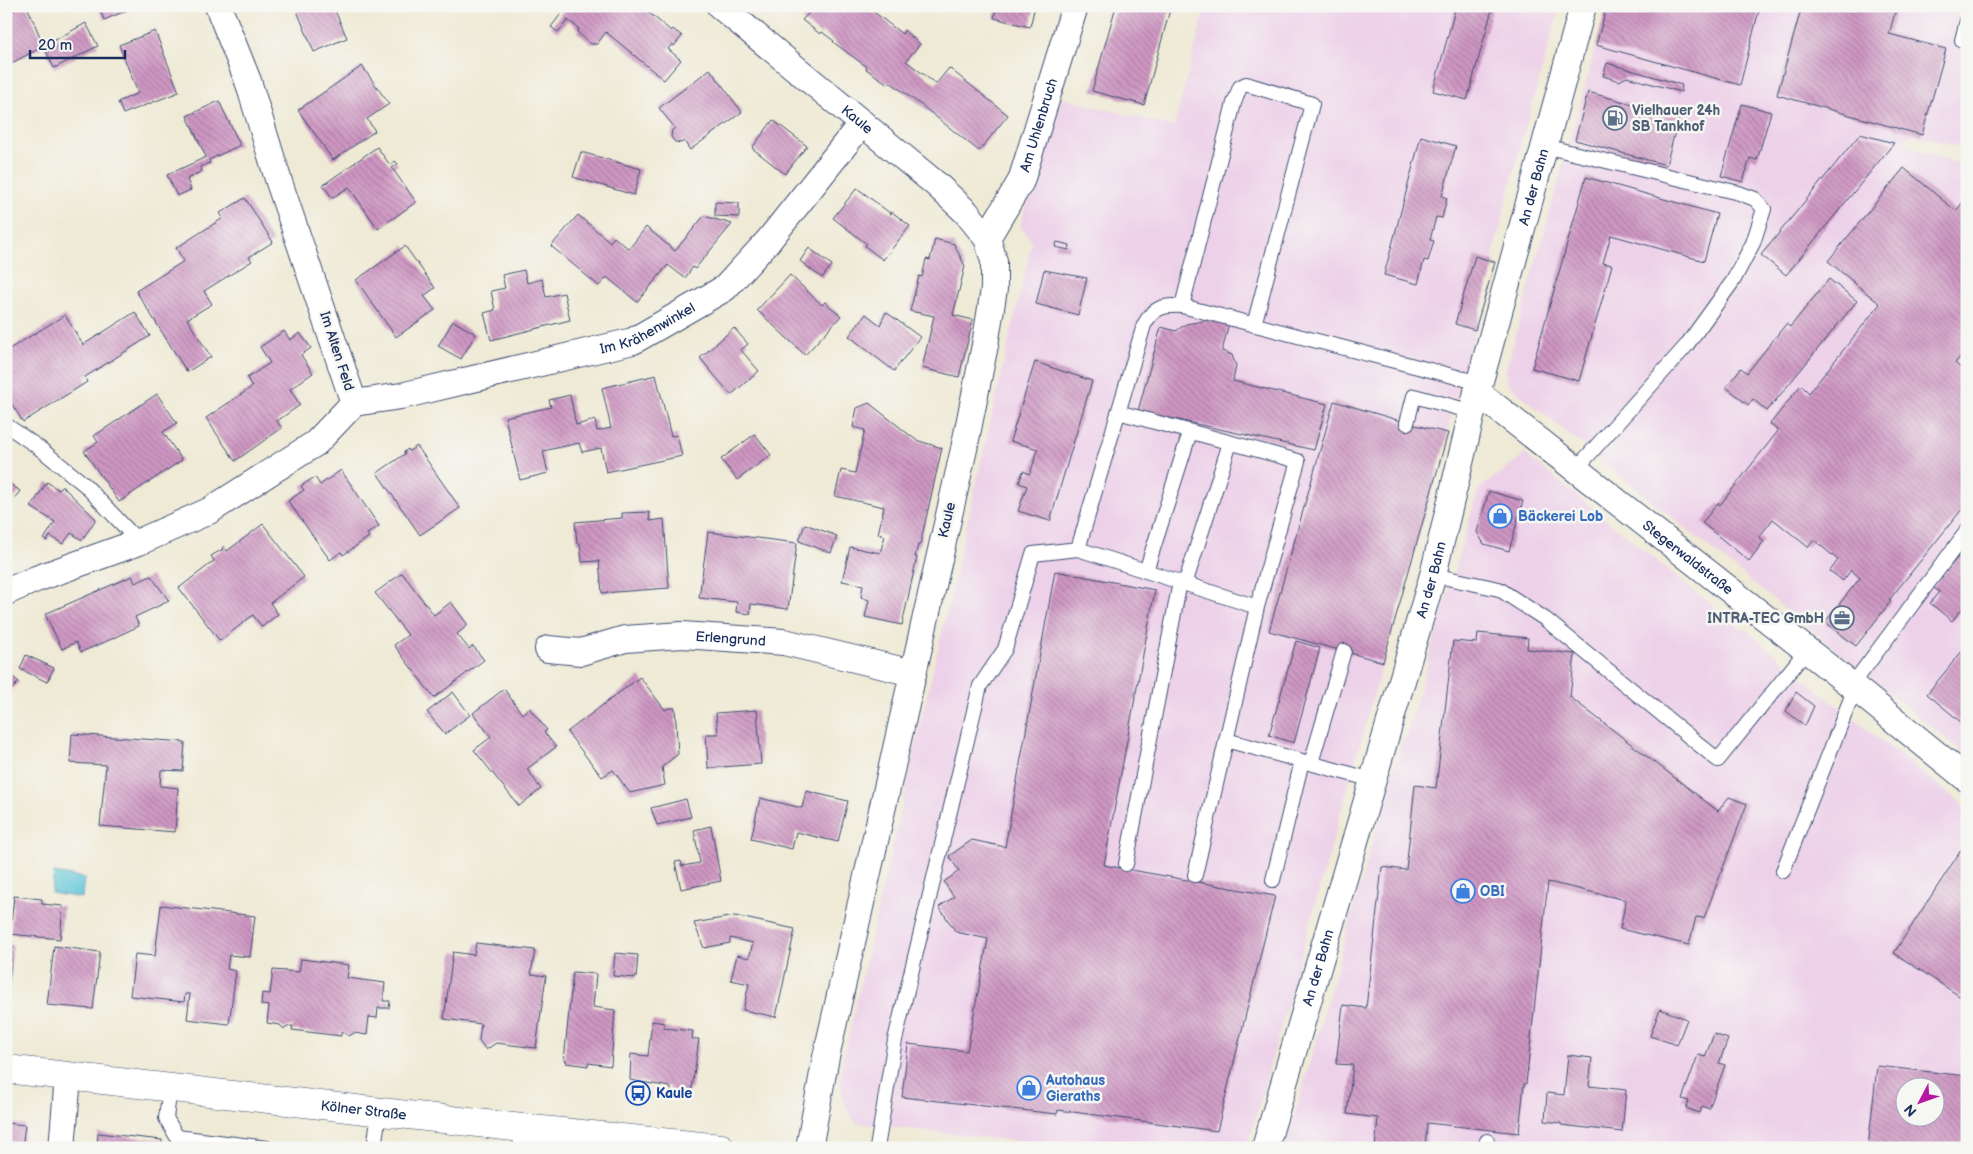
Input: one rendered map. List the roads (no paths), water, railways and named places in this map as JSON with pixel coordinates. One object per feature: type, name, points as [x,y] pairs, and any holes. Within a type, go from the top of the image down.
[{"type":"main road","name":"Kölner Straße","points":[[6,1069],[379,1112],[521,1138],[721,1148]]},
{"type":"street","name":"Im Alten Feld","points":[[8,589],[139,542],[209,511],[316,443],[354,403],[248,81],[218,6]]},
{"type":"street","name":"Kaule","points":[[720,6],[966,212],[987,238],[994,261],[994,289],[985,345],[826,1056],[809,1148]]},
{"type":"street","name":"Am Uhlenbruch","points":[[987,238],[1021,181],[1074,6]]},
{"type":"street","name":"An der Bahn","points":[[1265,1148],[1433,575],[1477,396],[1583,6]]},
{"type":"street","name":"Im Krähenwinkel","points":[[354,403],[401,396],[634,341],[725,288],[769,240],[862,123]]},
{"type":"street","name":"Stegerwaldstraße","points":[[1477,396],[1576,469],[1853,686],[1967,779]]},
{"type":"street","name":"Erlengrund","points":[[548,649],[580,652],[625,639],[682,635],[784,642],[913,673]]},
{"type":"street","points":[[62,1148],[68,1077]]},
{"type":"lane","points":[[1962,40],[1967,21]]},
{"type":"lane","points":[[1182,306],[1234,103],[1240,87],[1246,84],[1309,101],[1312,104],[1254,325]]},
{"type":"lane","points":[[1544,146],[1739,193],[1755,199],[1764,209],[1753,243],[1733,281],[1686,346],[1576,469]]},
{"type":"lane","points":[[1078,549],[1144,326],[1150,315],[1160,308],[1182,306],[1254,325],[1477,396]]},
{"type":"lane","points":[[1407,423],[1414,396],[1477,396]]},
{"type":"lane","points":[[1118,412],[1298,461],[1256,607],[1195,875]]},
{"type":"lane","points":[[6,425],[38,447],[85,485],[139,542]]},
{"type":"lane","points":[[1146,571],[1190,432]]},
{"type":"lane","points":[[1126,864],[1183,583],[1230,443]]},
{"type":"lane","points":[[1783,871],[1853,686],[1967,531]]},
{"type":"lane","points":[[877,1148],[895,1040],[980,686],[1005,649],[1033,554],[1078,549],[1256,607]]},
{"type":"lane","points":[[1433,575],[1499,589],[1545,619],[1718,760],[1807,650]]},
{"type":"lane","points":[[1273,880],[1306,762],[1344,651]]},
{"type":"lane","points":[[1226,740],[1372,780]]},
{"type":"lane","points":[[170,1088],[166,1118],[177,1137],[267,1148]]},
{"type":"lane","points":[[374,1148],[379,1112]]},
{"type":"water","points":[[54,873],[84,878],[82,898],[51,893]]},
{"type":"place","name":"Vielhauer 24h SB Tankhof","points":[[1615,118]]},
{"type":"place","name":"Bäckerei Lob","points":[[1500,516]]},
{"type":"place","name":"INTRA-TEC GmbH","points":[[1842,618]]},
{"type":"place","name":"OBI","points":[[1463,891]]},
{"type":"place","name":"Autohaus Gieraths","points":[[1029,1088]]},
{"type":"place","name":"Kaule","points":[[638,1093]]}]
